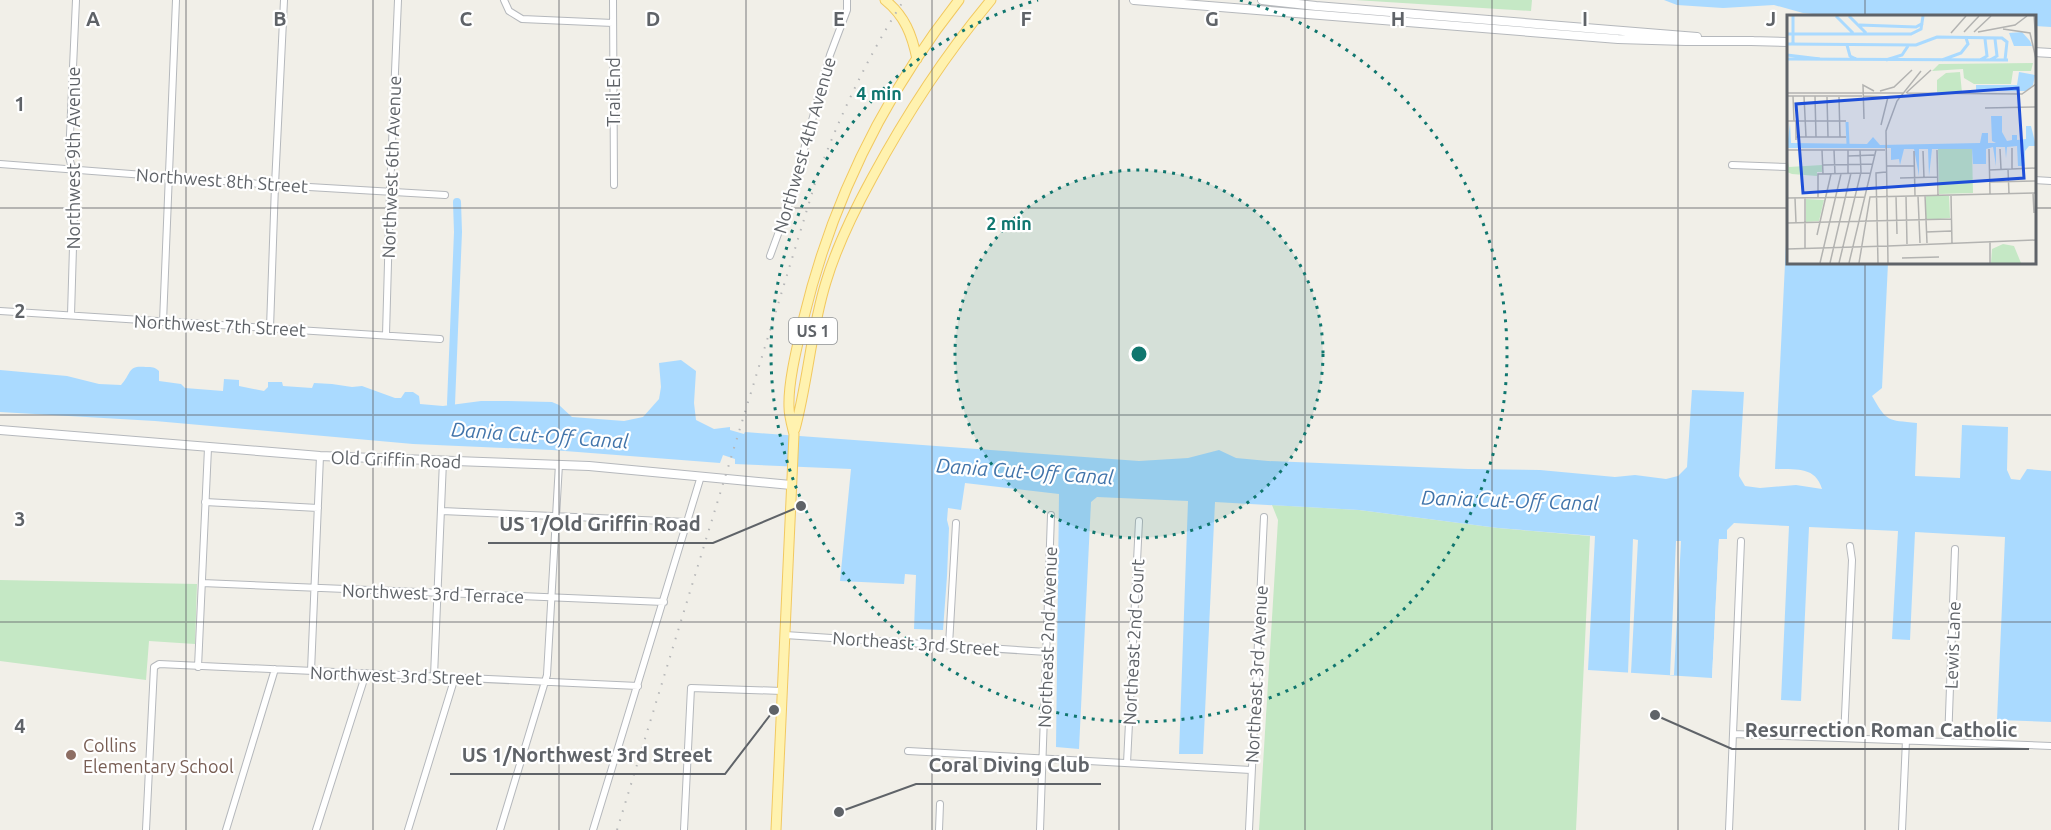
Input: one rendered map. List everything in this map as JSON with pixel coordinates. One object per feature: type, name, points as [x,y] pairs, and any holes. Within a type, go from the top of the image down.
[{"type":"main road","points":[[885,0],[897,11],[909,28],[917,59]]},
{"type":"main road","name":"US 1","points":[[794,434],[789,407],[800,337],[812,285],[833,222],[858,161],[889,103],[959,0]]},
{"type":"main road","name":"US 1","points":[[776,830],[794,434],[819,307],[834,257],[845,231],[880,163],[946,58],[991,0]]},
{"type":"street","name":"Northwest 9th Avenue","points":[[71,315],[75,179],[69,157],[76,0]]},
{"type":"street","points":[[163,322],[176,0]]},
{"type":"street","points":[[270,328],[274,185],[284,0]]},
{"type":"street","name":"Northwest 6th Avenue","points":[[386,334],[398,0]]},
{"type":"street","points":[[504,0],[509,11],[522,19],[613,23]]},
{"type":"street","name":"Trail End","points":[[613,0],[614,184]]},
{"type":"street","name":"Northwest 4th Avenue","points":[[770,256],[789,204],[827,64],[847,10],[847,0]]},
{"type":"street","points":[[1134,0],[1754,41]]},
{"type":"street","points":[[1262,0],[1355,14],[1521,32],[1686,41],[1787,42]]},
{"type":"street","points":[[1521,32],[1536,29],[1539,25]]},
{"type":"street","points":[[2036,52],[2051,53]]},
{"type":"street","name":"Northwest 8th Street","points":[[0,164],[274,185],[445,195]]},
{"type":"street","points":[[1732,165],[1787,168]]},
{"type":"street","points":[[2036,180],[2051,181]]},
{"type":"street","points":[[833,222],[845,231]]},
{"type":"street","name":"Northwest 7th Street","points":[[0,311],[440,339]]},
{"type":"street","name":"Old Griffin Road","points":[[0,430],[320,456],[559,464],[791,485]]},
{"type":"street","points":[[198,667],[208,448]]},
{"type":"street","points":[[311,671],[320,456]]},
{"type":"street","points":[[434,676],[443,461]]},
{"type":"street","points":[[501,830],[548,669],[559,464]]},
{"type":"street","points":[[593,830],[701,476]]},
{"type":"street","points":[[205,502],[318,508]]},
{"type":"street","points":[[442,512],[686,522]]},
{"type":"street","name":"Northeast 2nd Avenue","points":[[1040,830],[1051,515]]},
{"type":"street","name":"Northeast 3rd Avenue","points":[[1249,830],[1264,517]]},
{"type":"street","name":"Northeast 2nd Court","points":[[1127,763],[1138,521]]},
{"type":"street","points":[[949,645],[956,523]]},
{"type":"street","points":[[1729,830],[1741,541]]},
{"type":"street","points":[[1844,738],[1852,560],[1850,546]]},
{"type":"street","name":"Lewis Lane","points":[[1948,742],[1955,549]]},
{"type":"street","name":"Northwest 3rd Terrace","points":[[202,583],[664,602]]},
{"type":"street","name":"Northeast 3rd Street","points":[[785,635],[1047,651]]},
{"type":"street","name":"Northwest 3rd Street","points":[[146,830],[154,667],[159,664],[638,686]]},
{"type":"street","points":[[226,830],[275,669]]},
{"type":"street","points":[[316,830],[366,673]]},
{"type":"street","points":[[408,830],[455,677]]},
{"type":"street","points":[[684,830],[691,688],[782,691]]},
{"type":"street","points":[[1733,734],[2051,746]]},
{"type":"street","points":[[1902,830],[1906,740]]},
{"type":"street","points":[[908,751],[1251,770]]},
{"type":"street","points":[[939,830],[940,804]]},
{"type":"green space","points":[[1355,0],[1532,0],[1531,11]]},
{"type":"green space","points":[[1272,505],[1359,510],[1498,528],[1590,536],[1576,830],[1259,830],[1278,520]]},
{"type":"green space","points":[[0,580],[197,584],[195,644],[149,641],[146,680],[0,661]]},
{"type":"water","points":[[1664,0],[2051,0],[2051,27],[2036,26],[2036,15],[1823,15],[1803,13],[1774,5],[1723,8],[1677,5]]},
{"type":"water","name":"Dania Cut-Off Canal","points":[[1786,243],[1787,264],[1888,264],[1882,388],[1872,396],[1881,411],[1889,418],[1917,423],[1915,476],[1960,478],[1962,425],[2008,427],[2007,470],[2011,479],[2020,480],[2027,469],[2051,471],[2051,722],[1997,720],[2005,537],[1915,532],[1910,640],[1892,639],[1898,531],[1809,527],[1801,701],[1781,700],[1789,526],[1734,523],[1727,530],[1727,539],[1719,539],[1712,678],[1588,670],[1595,536],[1498,528],[1359,510],[1215,502],[1203,754],[1179,754],[1188,501],[1097,497],[1091,502],[1079,749],[1056,747],[1059,494],[965,483],[961,510],[948,508],[949,528],[943,630],[914,629],[916,575],[905,574],[904,584],[840,581],[851,469],[735,464],[735,459],[723,455],[720,463],[552,450],[413,444],[155,421],[0,412],[0,370],[67,376],[99,384],[121,385],[136,367],[150,367],[159,371],[159,381],[181,384],[185,388],[223,391],[224,379],[239,380],[239,386],[264,391],[268,387],[268,382],[282,382],[283,386],[312,388],[314,383],[362,386],[395,398],[401,398],[405,392],[413,392],[419,396],[420,404],[443,406],[481,401],[552,402],[572,417],[624,421],[643,417],[659,399],[661,387],[659,363],[681,360],[696,371],[694,403],[696,420],[714,429],[730,427],[730,430],[744,434],[745,432],[1139,461],[1188,458],[1219,450],[1236,458],[1268,461],[1540,470],[1666,479],[1678,476],[1687,467],[1692,390],[1744,392],[1739,476],[1745,486],[1760,488],[1796,485],[1822,489],[1815,476],[1810,473],[1775,469]]},
{"type":"pier","points":[[1633,539],[1638,540],[1631,673],[1628,673]]},
{"type":"pier","points":[[1719,539],[1722,539],[1715,678],[1712,678]]},
{"type":"pier","points":[[1676,541],[1681,541],[1674,675],[1670,675]]},
{"type":"waterway","points":[[451,404],[458,232],[457,202]]},
{"type":"railway","points":[[617,830],[817,177],[856,86],[904,0]]},
{"type":"place","name":"US 1/Old Griffin Road","points":[[801,506]]},
{"type":"place","name":"US 1/Northwest 3rd Street","points":[[774,710]]},
{"type":"place","name":"Resurrection Roman Catholic","points":[[1655,715]]},
{"type":"place","name":"Collins Elementary School","points":[[71,755]]},
{"type":"place","name":"Coral Diving Club","points":[[839,812]]}]
